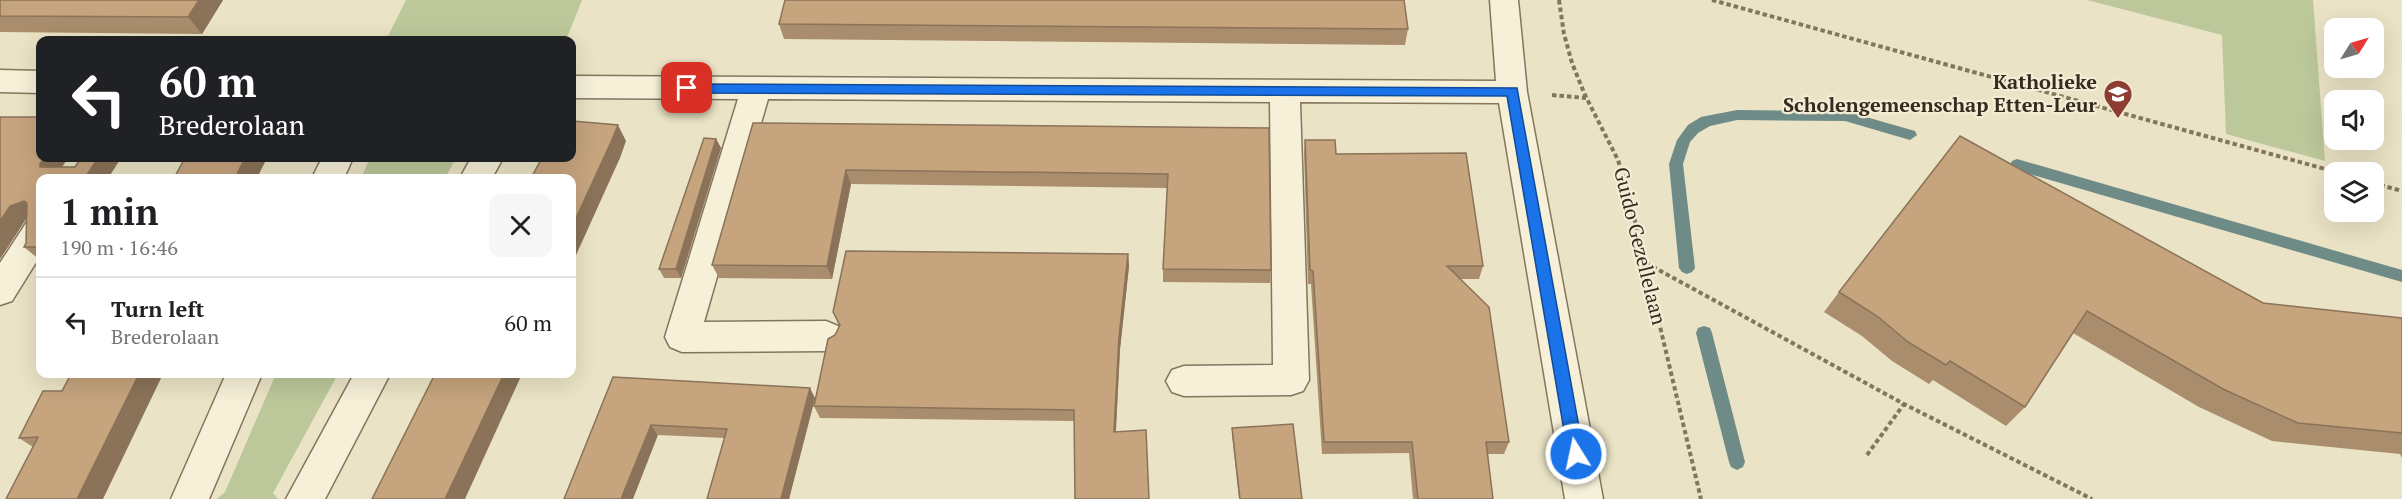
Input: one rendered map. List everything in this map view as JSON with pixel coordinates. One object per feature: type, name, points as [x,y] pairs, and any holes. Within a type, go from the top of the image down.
[{"type":"street","points":[[1504,0],[1512,92],[1584,499]]},
{"type":"street","points":[[0,81],[36,81]]},
{"type":"street","points":[[576,87],[1512,92]]},
{"type":"street","points":[[756,89],[682,338],[826,336]]},
{"type":"street","points":[[1184,381],[1291,380],[1285,91]]},
{"type":"street","points":[[0,291],[36,235]]},
{"type":"street","points":[[190,499],[242,378]]},
{"type":"street","points":[[305,499],[370,378]]},
{"type":"path","name":"Guido Gezellelaan","points":[[1559,0],[1564,34],[1572,63],[1585,95],[1618,160],[1646,263],[1701,499]]},
{"type":"path","points":[[1712,0],[2324,169]]},
{"type":"path","points":[[2384,186],[2402,191]]},
{"type":"path","points":[[1646,263],[1904,404],[2092,499]]},
{"type":"path","points":[[1867,455],[1904,404]]},
{"type":"green space","points":[[406,0],[582,0],[568,36],[388,36]]},
{"type":"green space","points":[[2087,0],[2313,0],[2325,161],[2226,134],[2222,35]]},
{"type":"green space","points":[[368,162],[454,162],[447,174],[363,174]]},
{"type":"green space","points":[[274,378],[336,378],[273,493],[278,499],[217,499],[225,492]]},
{"type":"building","points":[[0,0],[199,0],[188,17],[0,16]]},
{"type":"building","points":[[785,0],[1404,0],[1408,29],[779,24]]},
{"type":"building","points":[[0,117],[36,117],[36,162],[41,162],[40,167],[75,167],[78,162],[95,162],[88,174],[36,174],[36,247],[24,247],[27,203],[24,201],[10,206],[0,221]]},
{"type":"building","points":[[576,121],[618,125],[576,218],[576,174],[533,174],[540,162],[576,162]]},
{"type":"building","points":[[753,123],[1269,128],[1271,270],[1163,269],[1168,174],[846,170],[827,266],[712,265]]},
{"type":"building","points":[[1960,136],[2263,303],[2402,318],[2402,433],[2298,423],[2223,389],[2087,311],[2025,407],[1950,361],[1946,365],[1908,342],[1877,316],[1839,292]]},
{"type":"building","points":[[704,138],[716,139],[676,269],[659,269]]},
{"type":"building","points":[[1305,140],[1335,140],[1336,154],[1466,153],[1483,266],[1447,266],[1489,307],[1509,442],[1486,442],[1493,499],[1418,499],[1412,442],[1324,442],[1313,271],[1310,270]]},
{"type":"building","points":[[183,162],[243,162],[237,174],[176,174]]},
{"type":"building","points":[[846,251],[1128,254],[1119,337],[1114,432],[1146,430],[1149,499],[1075,499],[1074,410],[814,406],[828,339],[835,335],[840,325],[833,312]]},
{"type":"building","points":[[613,377],[810,388],[781,499],[707,499],[727,429],[651,425],[621,499],[564,499]]},
{"type":"building","points":[[69,378],[137,378],[77,499],[6,499],[38,437],[19,438],[43,391],[62,391]]},
{"type":"building","points":[[433,378],[502,378],[445,499],[372,499]]},
{"type":"building","points":[[1293,424],[1302,499],[1240,499],[1232,428]]},
{"type":"waterway","points":[[1687,268],[1676,164],[1684,140],[1693,129],[1706,121],[1737,115],[1845,116],[1910,135]]},
{"type":"waterway","points":[[2017,165],[2402,276]]},
{"type":"waterway","points":[[1704,333],[1737,462]]},
{"type":"place","name":"Katholieke Scholengemeenschap Etten-Leur","points":[[2118,120]]},
{"type":"route","points":[[687,88],[1512,92],[1576,454]]}]
